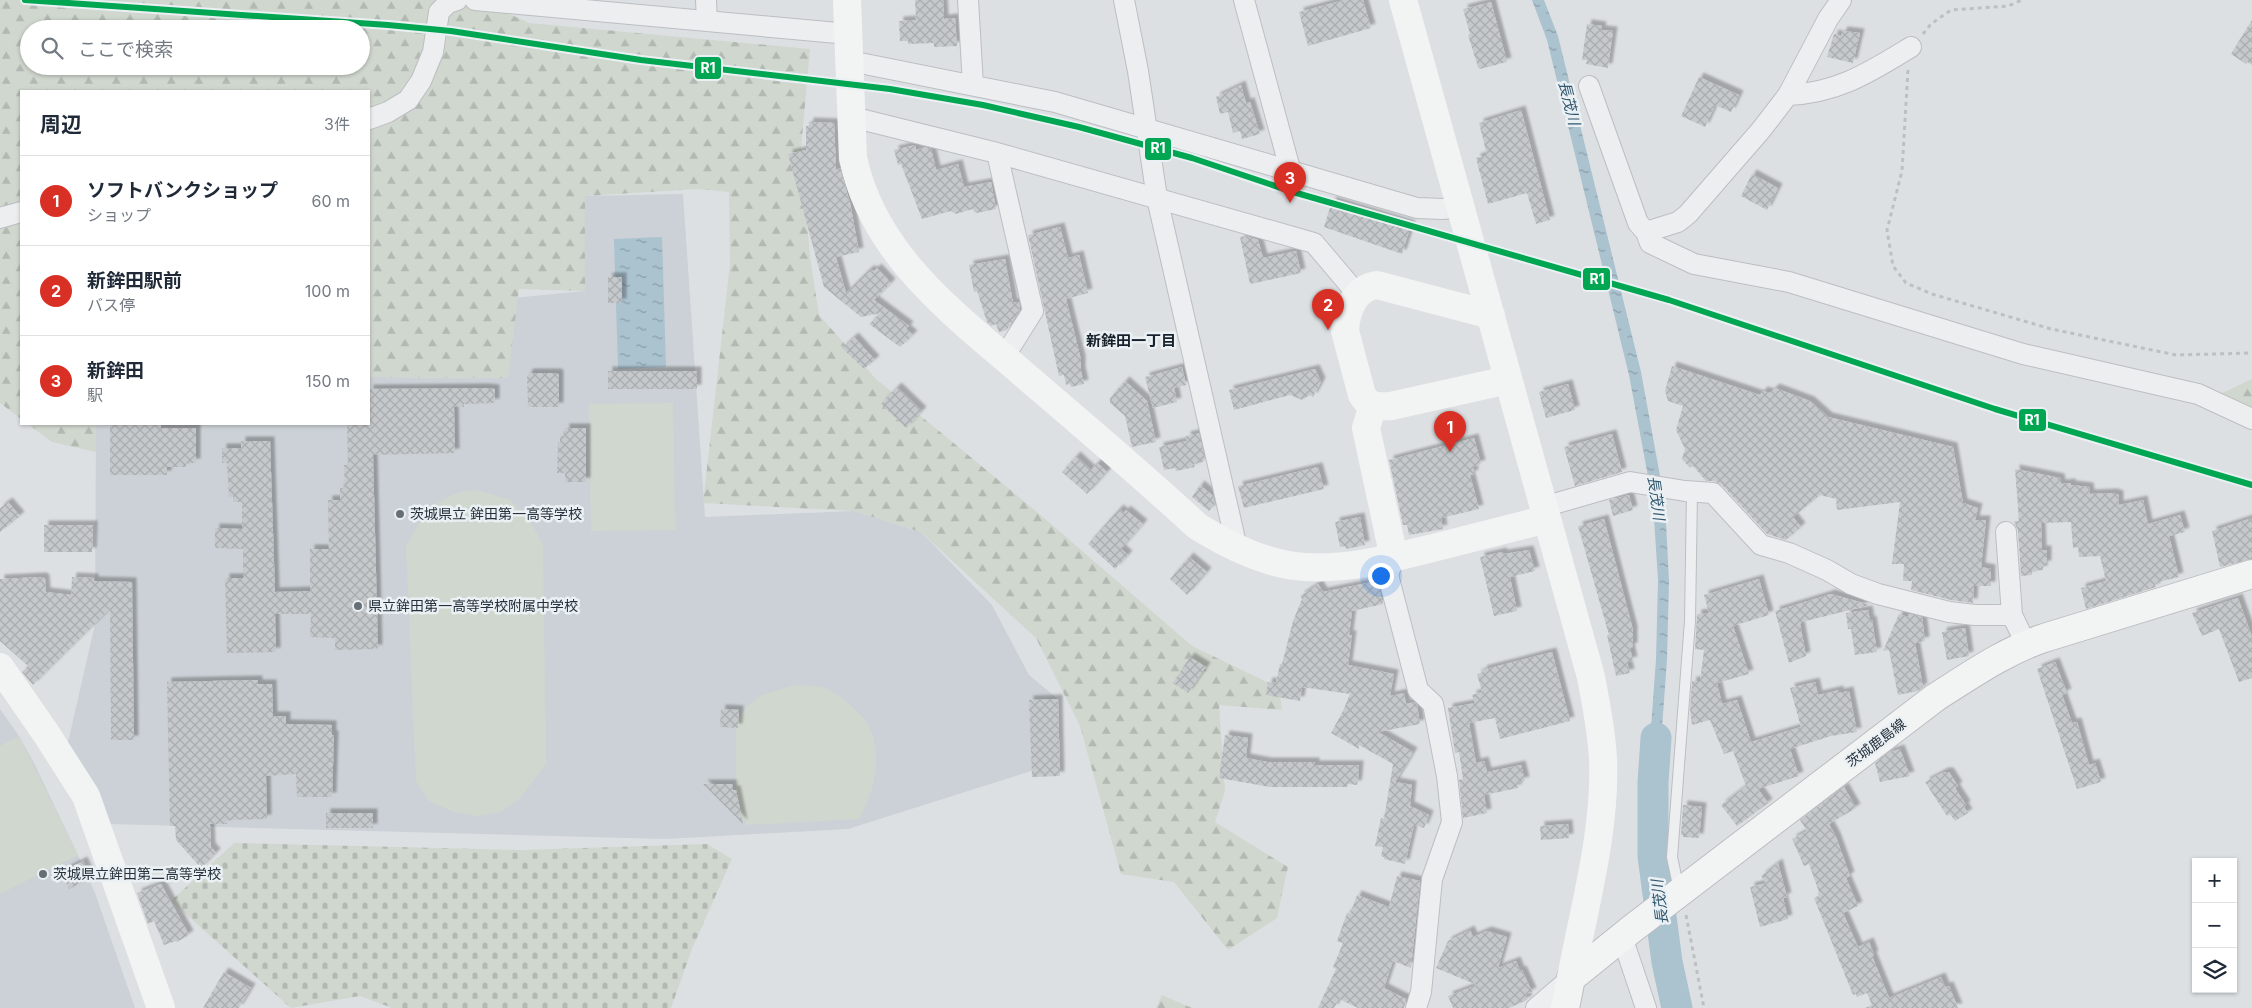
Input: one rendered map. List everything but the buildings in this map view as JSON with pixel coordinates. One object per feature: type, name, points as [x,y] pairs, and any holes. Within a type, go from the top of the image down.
[{"type":"street","points":[[370,120],[388,112],[408,100],[421,81],[433,52],[440,12],[448,3],[457,0]]},
{"type":"street","points":[[475,0],[563,4],[707,21],[849,34]]},
{"type":"street","points":[[706,0],[707,21]]},
{"type":"street","points":[[847,0],[852,158],[857,180],[867,204],[887,240],[927,290],[1196,526],[1237,548],[1280,563],[1305,567],[1352,565],[1394,558],[1545,513],[1630,482],[1713,493],[1761,545],[1789,553],[1827,570],[1851,584],[1878,594],[1949,612],[1975,615],[2012,615]]},
{"type":"street","points":[[968,0],[973,85]]},
{"type":"street","points":[[1124,0],[1147,128],[1157,198],[1237,548]]},
{"type":"street","points":[[1244,0],[1290,169]]},
{"type":"street","points":[[1404,0],[1591,677],[1603,760],[1602,801],[1566,1008]]},
{"type":"street","points":[[1646,232],[1678,222],[1688,214],[1761,130],[1788,95],[1828,19],[1841,0]]},
{"type":"street","points":[[1788,95],[1812,94],[1852,81],[1912,47]]},
{"type":"street","points":[[850,61],[1055,102],[1290,169],[1417,208],[1431,210],[1460,207]]},
{"type":"street","points":[[1589,86],[1638,223],[1646,232],[1650,243],[1694,264],[1789,282],[2023,354],[2198,394],[2252,419]]},
{"type":"street","points":[[852,116],[997,153],[1314,243],[1358,295]]},
{"type":"street","points":[[997,153],[999,170],[1033,311],[1004,357]]},
{"type":"street","points":[[0,218],[20,212]]},
{"type":"street","points":[[1491,315],[1378,285],[1363,290],[1358,295],[1348,311],[1345,331],[1362,395],[1366,401],[1373,405],[1392,406],[1508,380]]},
{"type":"street","points":[[1373,405],[1366,428],[1394,558],[1388,575],[1418,690],[1433,704],[1447,776],[1452,822],[1432,879],[1422,984],[1416,1008]]},
{"type":"street","points":[[2006,532],[2012,615],[2026,644]]},
{"type":"street","name":"茨城鹿島線","points":[[1571,978],[1936,697],[1989,664],[2026,644],[2252,574]]},
{"type":"street","points":[[0,667],[48,735],[86,796],[160,1008]]},
{"type":"street","points":[[1627,933],[1646,1008]]},
{"type":"street","points":[[1536,1008],[1571,978]]},
{"type":"lane","points":[[1675,897],[1672,857],[1690,621],[1688,491]]},
{"type":"path","points":[[2022,0],[2008,6],[1951,10],[1931,24],[1912,47],[1907,78],[1902,172],[1887,230],[1893,266],[1906,283],[1932,294],[2051,329],[2176,355],[2252,353]]},
{"type":"path","points":[[1675,897],[1690,932],[1704,1008]]},
{"type":"shaded area","name":"茨城県立 鉾田第一高等学校","points":[[683,194],[705,517],[854,511],[921,532],[992,605],[1029,675],[1058,699],[1047,766],[848,829],[665,839],[109,824],[67,747],[95,624],[96,425],[370,425],[370,377],[507,378],[512,298],[585,291],[585,196]]},
{"type":"shaded area","name":"茨城県立鉾田第二高等学校","points":[[0,709],[19,736],[33,761],[78,855],[95,893],[135,1008],[0,1008]]},
{"type":"green space","points":[[0,0],[479,0],[529,23],[810,49],[801,149],[810,257],[819,315],[876,379],[1043,517],[1192,646],[1279,688],[1282,710],[1219,705],[1225,791],[1215,822],[1288,867],[1277,918],[1228,950],[1174,882],[1121,874],[1080,726],[1036,638],[921,532],[854,511],[703,503],[730,264],[729,192],[698,189],[585,196],[585,291],[519,289],[508,378],[370,377],[370,90],[20,90],[20,418],[0,403]]},
{"type":"green space","points":[[2252,379],[2252,408],[2218,395]]},
{"type":"green space","points":[[673,403],[675,530],[591,531],[589,404]]},
{"type":"green space","points":[[29,425],[96,425],[96,452],[52,442]]},
{"type":"green space","points":[[477,490],[511,500],[533,526],[543,544],[546,764],[519,799],[500,812],[477,816],[454,812],[430,802],[416,781],[406,547],[419,523],[438,503],[457,493]]},
{"type":"green space","points":[[794,685],[818,686],[833,692],[861,715],[870,730],[876,755],[875,769],[865,809],[859,819],[747,825],[736,808],[736,722],[748,705],[762,695]]},
{"type":"green space","points":[[19,736],[78,855],[0,894],[0,746]]},
{"type":"green space","points":[[234,843],[522,850],[707,844],[732,859],[692,949],[671,1008],[392,1008],[360,996],[291,1008],[171,901]]},
{"type":"green space","points":[[1162,995],[1192,1008],[1156,1008]]},
{"type":"water","points":[[1532,0],[1544,0],[1558,36],[1641,372],[1665,503],[1669,581],[1667,660],[1658,782],[1647,782],[1656,659],[1658,580],[1653,503],[1629,375],[1547,40]]},
{"type":"water","points":[[662,237],[666,367],[618,369],[614,239]]},
{"type":"waterway","name":"長茂川","points":[[1656,738],[1653,783],[1653,856],[1667,962],[1677,1008]]},
{"type":"transit line","name":"R1","points":[[25,0],[315,20]]},
{"type":"transit line","name":"R1","points":[[370,24],[451,31],[641,60],[890,89],[983,105],[1079,127],[1192,158],[1293,192],[1669,300],[1995,409],[2252,485]]},
{"type":"place","name":"新鉾田","points":[[1290,203]]},
{"type":"place","name":"新鉾田駅前","points":[[1328,330]]},
{"type":"place","name":"ソフトバンクショップ","points":[[1450,452]]},
{"type":"place","name":"茨城県立 鉾田第一高等学校","points":[[400,514]]},
{"type":"place","name":"県立鉾田第一高等学校附属中学校","points":[[358,606]]},
{"type":"place","name":"茨城県立鉾田第二高等学校","points":[[43,874]]},
{"type":"district","name":"新鉾田一丁目","points":[[1131,341]]}]
